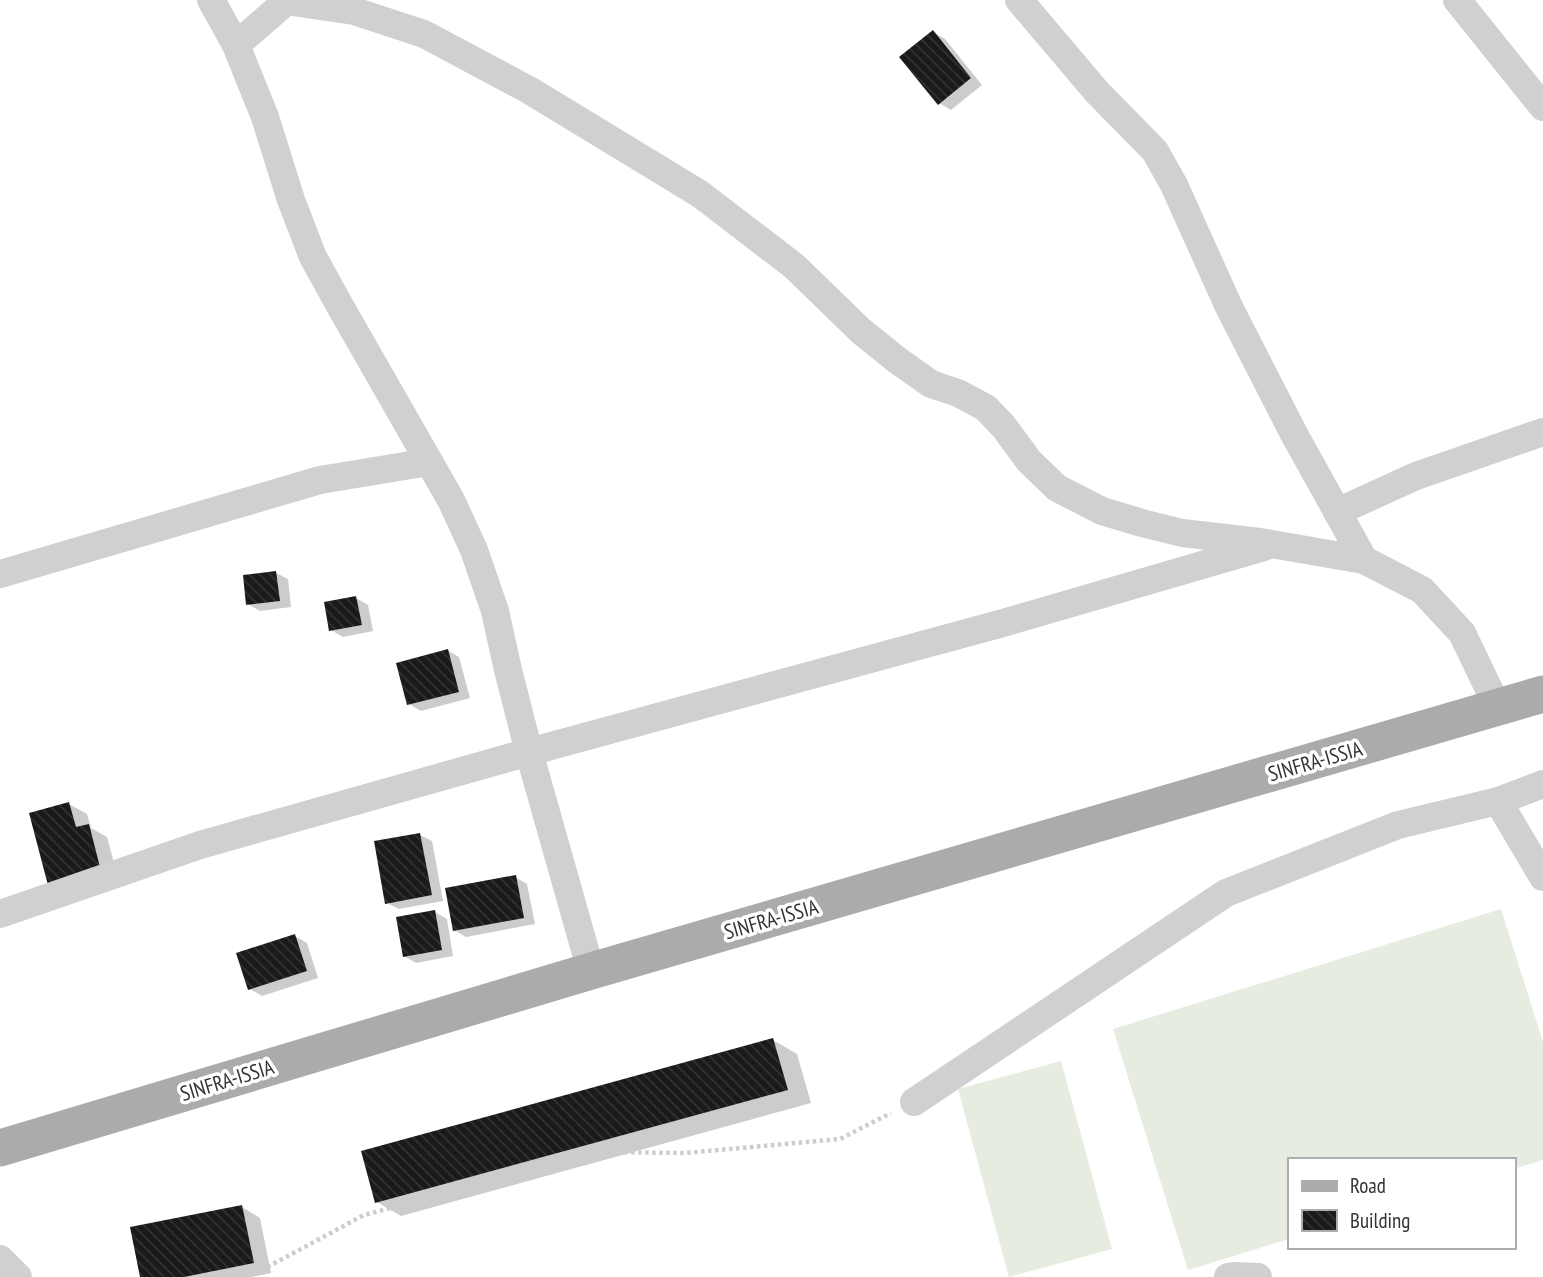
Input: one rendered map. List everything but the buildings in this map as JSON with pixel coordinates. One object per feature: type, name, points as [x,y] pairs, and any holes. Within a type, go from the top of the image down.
[{"type":"main road","name":"SINFRA-ISSIA","points":[[0,1148],[591,971],[1543,694]]},
{"type":"street","points":[[211,0],[236,45],[265,117],[291,200],[313,257],[451,500],[478,563],[495,611],[529,752],[591,971]]},
{"type":"street","points":[[1019,0],[1097,92],[1155,151],[1174,185],[1234,319],[1364,560]]},
{"type":"street","points":[[1457,0],[1543,107]]},
{"type":"street","points":[[236,45],[287,1],[354,11],[424,34],[529,90],[699,194],[794,266],[861,331],[897,360],[931,384],[958,393],[986,408],[1029,461],[1057,488],[1102,511],[1181,533],[1273,544],[1364,560],[1422,590],[1462,633],[1498,708]]},
{"type":"street","points":[[1337,512],[1416,476],[1543,432]]},
{"type":"street","points":[[0,574],[320,481],[429,462]]},
{"type":"street","points":[[0,914],[200,845],[1003,623],[1273,544]]},
{"type":"street","points":[[914,1102],[1226,893],[1398,825],[1498,801],[1543,784]]},
{"type":"street","points":[[1498,801],[1543,877]]},
{"type":"street","points":[[0,1259],[18,1277]]},
{"type":"street","points":[[1228,1277],[1258,1277]]},
{"type":"path","points":[[249,1277],[364,1215],[603,1152],[685,1153],[839,1139],[914,1102]]},
{"type":"shaded area","points":[[1501,909],[1543,1042],[1543,1160],[1515,1168],[1515,1158],[1288,1158],[1288,1239],[1188,1270],[1113,1029]]},
{"type":"shaded area","points":[[1061,1061],[1112,1249],[1009,1277],[958,1089]]}]
